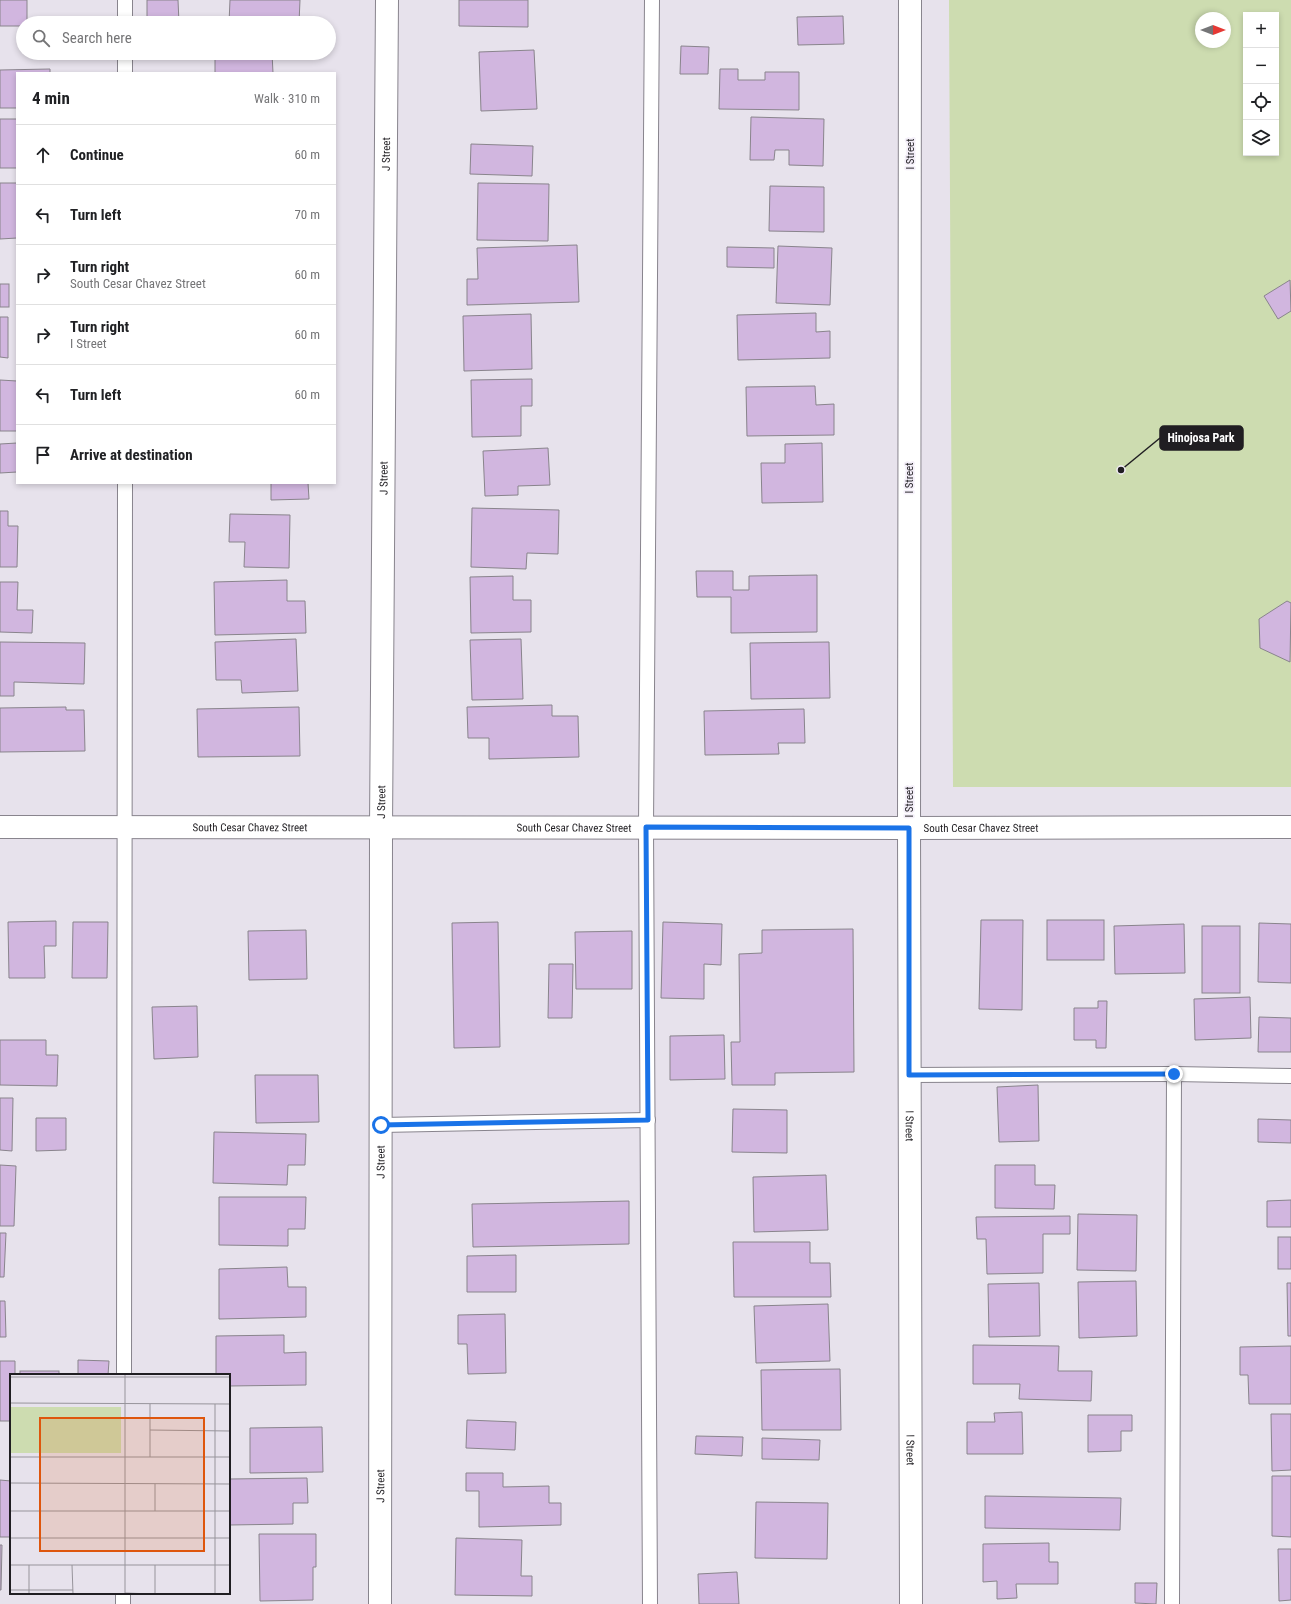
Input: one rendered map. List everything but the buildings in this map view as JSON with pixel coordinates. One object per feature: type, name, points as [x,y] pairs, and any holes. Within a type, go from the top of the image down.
[{"type":"street","name":"J Street","points":[[380,1604],[382,828],[387,0]]},
{"type":"street","name":"I Street","points":[[910,0],[909,1075],[911,1604]]},
{"type":"street","name":"South Cesar Chavez Street","points":[[0,828],[1291,827]]},
{"type":"lane","points":[[125,0],[125,16]]},
{"type":"lane","points":[[650,1604],[646,827],[652,0]]},
{"type":"lane","points":[[125,60],[125,72]]},
{"type":"lane","points":[[124,1374],[125,484]]},
{"type":"lane","points":[[1172,1604],[1174,1074]]},
{"type":"lane","points":[[909,1075],[1174,1074],[1291,1076]]},
{"type":"lane","points":[[381,1125],[648,1120]]},
{"type":"green space","points":[[949,0],[1291,0],[1291,787],[953,787]]},
{"type":"place","name":"Hinojosa Park","points":[[1121,470]]},
{"type":"route","points":[[381,1125],[648,1120],[646,827],[909,828],[909,1075],[1174,1074]]}]
